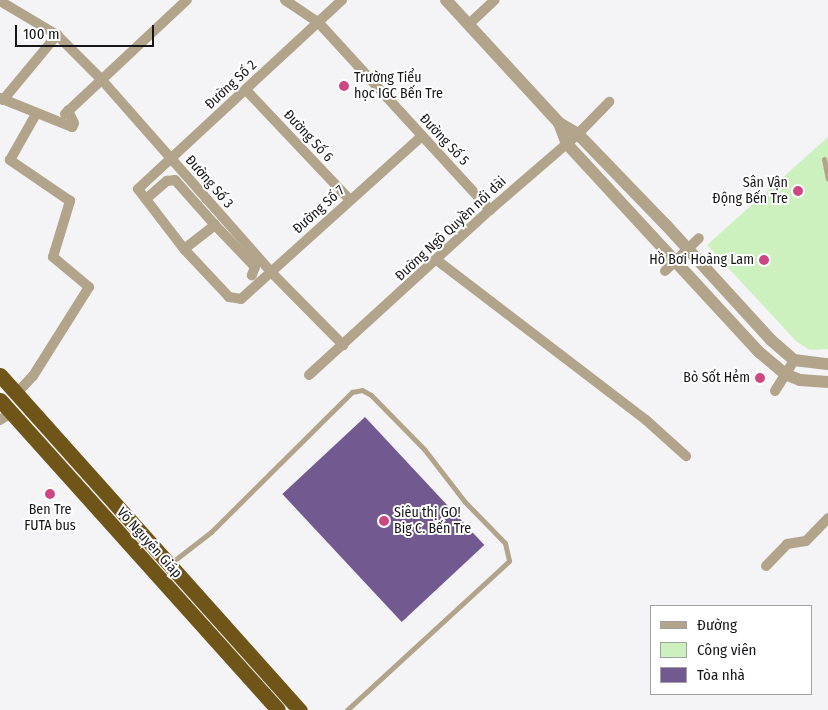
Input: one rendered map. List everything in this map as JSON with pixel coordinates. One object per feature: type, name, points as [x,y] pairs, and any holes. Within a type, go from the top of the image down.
[{"type":"highway","name":"Võ Nguyên Giáp","points":[[0,375],[78,476],[278,710]]},
{"type":"highway","name":"Võ Nguyên Giáp","points":[[0,400],[6,417],[78,476],[169,565],[300,710]]},
{"type":"street","points":[[57,35],[1,99],[72,127],[74,123],[67,112],[187,0]]},
{"type":"street","name":"Đường Số 5","points":[[285,0],[318,22],[421,137],[490,210]]},
{"type":"street","name":"Đường Số 2","points":[[146,199],[138,189],[342,0]]},
{"type":"street","points":[[446,0],[559,123],[578,134],[688,249],[771,340],[794,360],[828,364]]},
{"type":"street","points":[[469,24],[495,0]]},
{"type":"street","name":"Đường Số 3","points":[[0,1],[57,35],[101,80],[271,272],[343,345]]},
{"type":"street","name":"Đường Số 6","points":[[246,90],[350,200]]},
{"type":"street","name":"Đường Ngô Quyền nối dài","points":[[309,375],[438,261],[490,210],[578,134],[609,102]]},
{"type":"street","points":[[16,394],[33,376],[89,287],[53,257],[70,201],[10,160],[36,114]]},
{"type":"street","points":[[559,123],[567,144],[759,352],[785,374],[800,380],[828,382]]},
{"type":"street","name":"Đường Số 7","points":[[184,249],[233,300],[241,299],[421,137]]},
{"type":"street","points":[[215,225],[184,249],[146,199],[168,181],[175,180],[255,268],[252,275]]},
{"type":"street","points":[[665,271],[699,238]]},
{"type":"street","points":[[438,261],[646,420],[686,456]]},
{"type":"street","points":[[775,391],[794,360]]},
{"type":"street","points":[[766,566],[787,544],[806,541],[828,518]]},
{"type":"lane","points":[[824,159],[828,179]]},
{"type":"lane","points":[[169,565],[211,532],[352,392],[362,390],[424,449],[465,502],[505,542],[509,552],[507,566],[346,710]]},
{"type":"green space","name":"Sân Vận Động Bến Tre","points":[[828,137],[828,349],[810,350],[797,342],[707,245]]},
{"type":"building","name":"Siêu thị GO! Big C. Bến Tre","points":[[365,417],[484,545],[402,622],[282,494]]},
{"type":"place","name":"Trường Tiểu học IGC Bến Tre","points":[[344,86]]},
{"type":"place","name":"Sân Vận Động Bến Tre","points":[[798,191]]},
{"type":"place","name":"Hồ Bơi Hoàng Lam","points":[[764,260]]},
{"type":"place","name":"Bò Sốt Hẻm","points":[[760,378]]},
{"type":"place","name":"Ben Tre FUTA bus","points":[[50,494]]},
{"type":"place","name":"Siêu thị GO! Big C. Bến Tre","points":[[384,521]]}]
